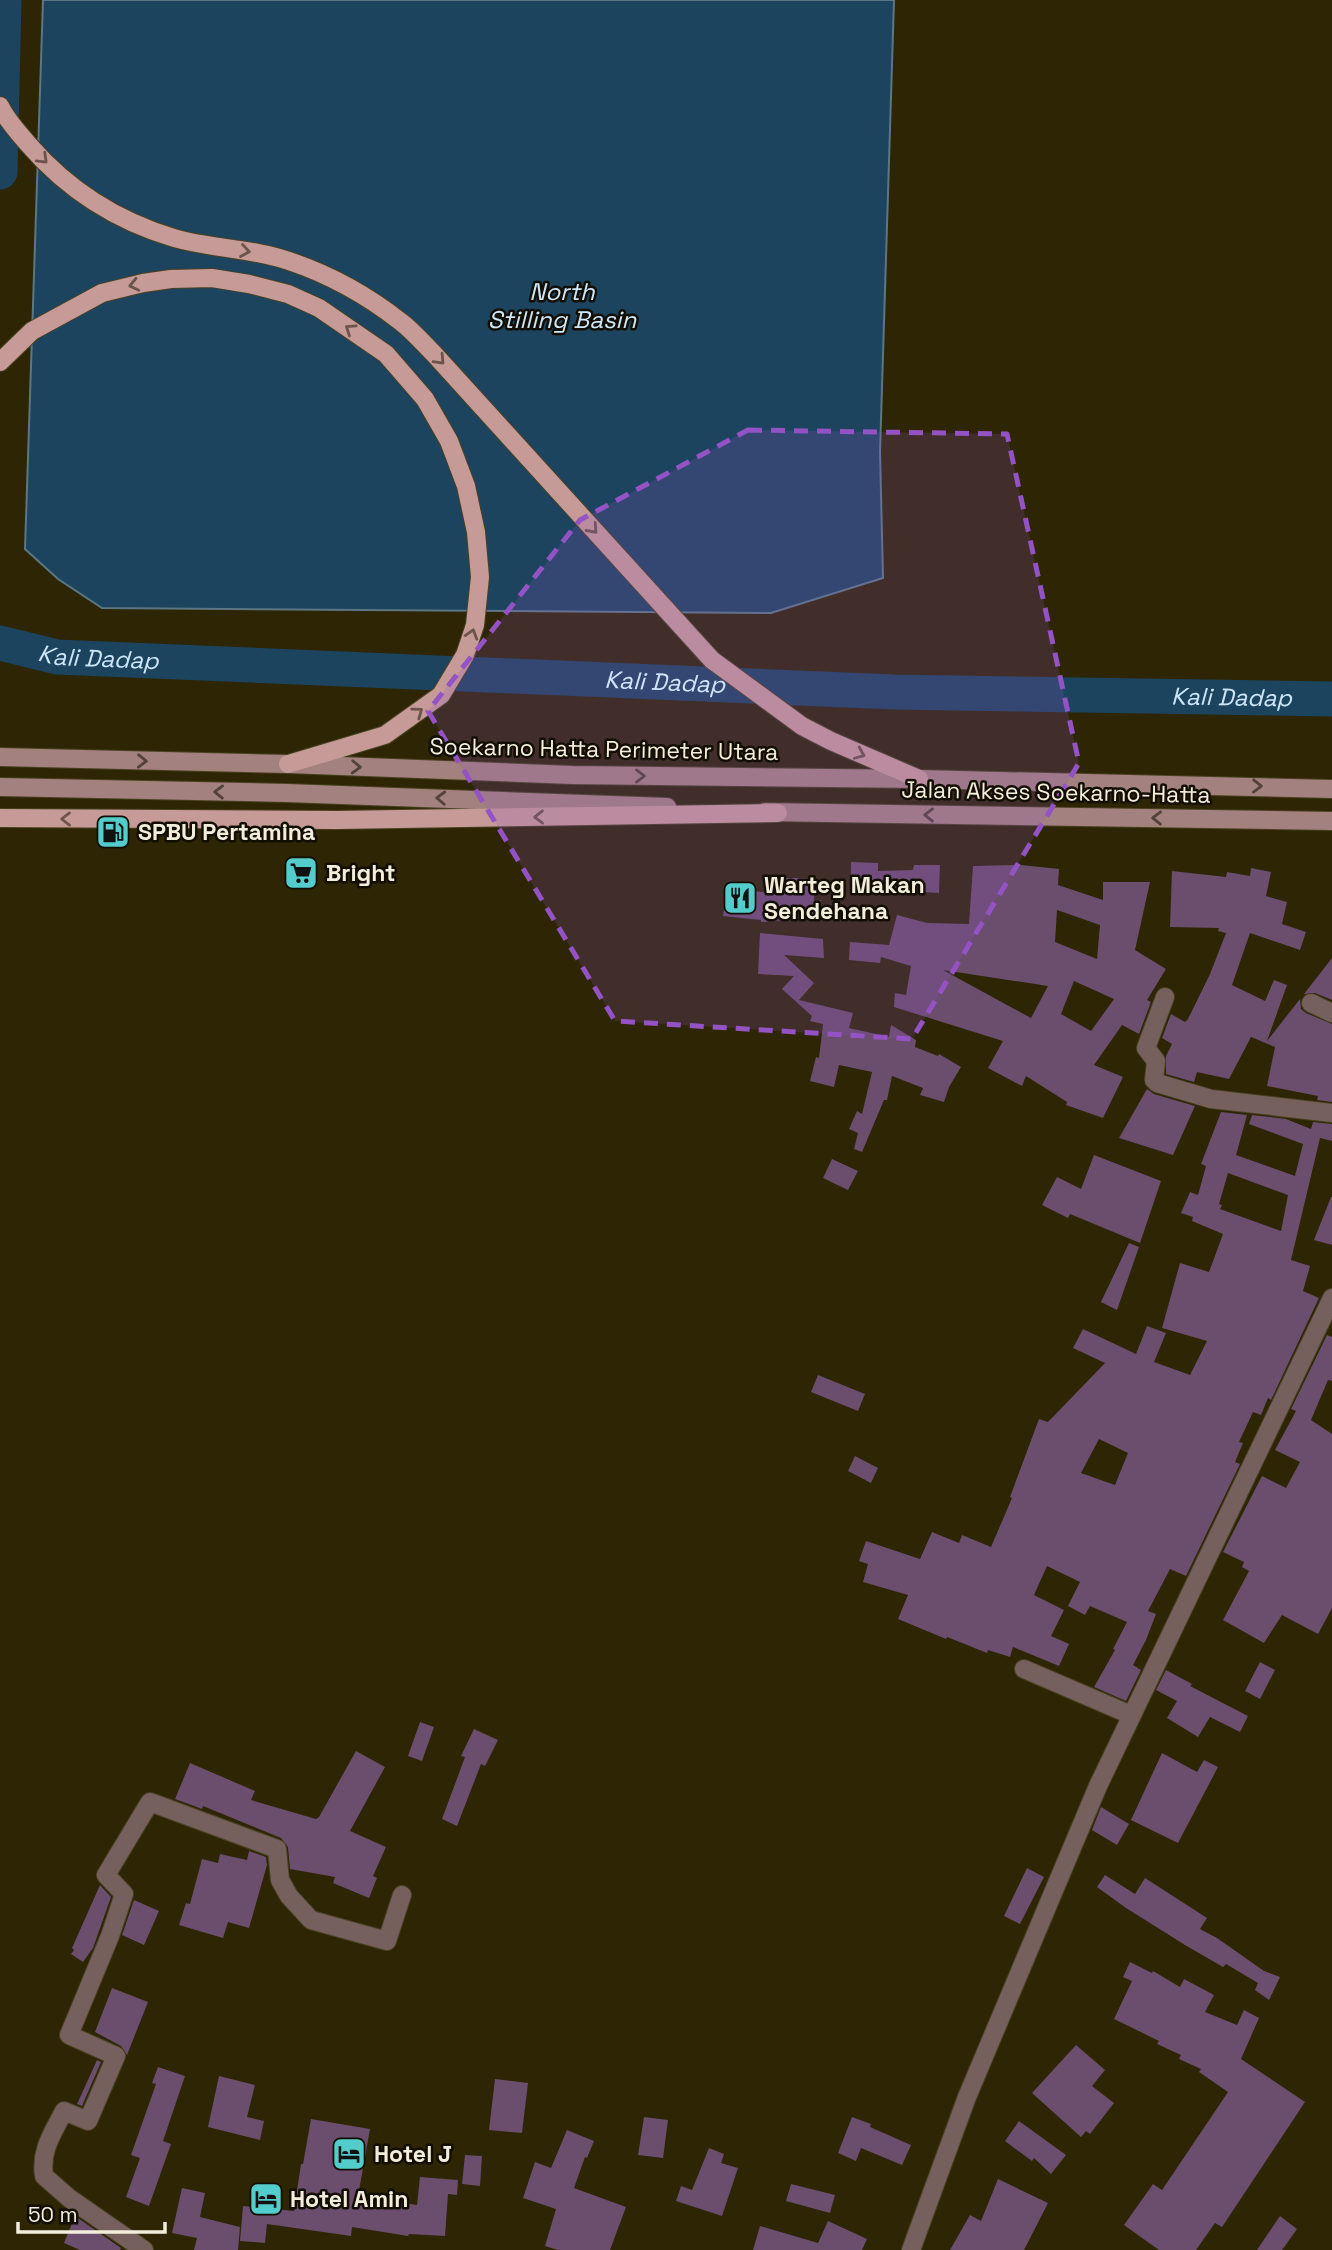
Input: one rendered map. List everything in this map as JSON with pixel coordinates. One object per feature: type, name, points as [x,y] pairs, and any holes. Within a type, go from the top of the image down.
[{"type":"main road","points":[[0,106],[6,119],[68,184],[116,215],[176,238],[289,261],[355,292],[402,322],[712,660],[802,726],[919,779]]},
{"type":"main road","points":[[0,362],[32,331],[102,293],[142,283],[212,278],[288,293],[319,308],[386,354],[425,399],[449,441],[466,486],[476,533],[480,577],[475,625],[465,655],[441,695],[385,735],[288,764]]},
{"type":"main road","name":"Soekarno Hatta Perimeter Utara","points":[[0,757],[572,775],[919,779]]},
{"type":"main road","name":"Jalan Akses Soekarno-Hatta","points":[[919,779],[1332,789]]},
{"type":"main road","name":"Jalan Akses Soekarno-Hatta","points":[[0,787],[287,793],[779,813],[1332,821]]},
{"type":"main road","points":[[0,818],[337,820],[779,813]]},
{"type":"street","points":[[1166,997],[1146,1048],[1156,1061],[1154,1080],[1157,1083],[1211,1099],[1332,1113]]},
{"type":"street","points":[[1311,1003],[1332,1013]]},
{"type":"street","points":[[911,2250],[967,2097],[1098,1786],[1325,1328],[1332,1298]]},
{"type":"street","points":[[1024,1669],[1131,1715]]},
{"type":"street","points":[[144,2250],[69,2198],[44,2176],[42,2162],[46,2145],[64,2111],[88,2121],[116,2056],[69,2035],[110,1936],[124,1894],[106,1875],[150,1802],[277,1849],[280,1880],[289,1896],[311,1920],[387,1941],[402,1895]]},
{"type":"highlighted area","points":[[748,430],[1007,434],[1079,763],[912,1039],[615,1021],[428,711],[580,520]]},
{"type":"water","name":"North Stilling Basin","points":[[43,0],[894,0],[880,452],[883,578],[771,613],[102,608],[58,579],[25,549]]},
{"type":"building","points":[[851,862],[878,863],[878,871],[913,870],[914,865],[940,865],[939,893],[851,888]]},
{"type":"building","points":[[1021,865],[1059,869],[1058,885],[1103,900],[1103,882],[1150,882],[1135,950],[1166,969],[1147,1000],[1151,1002],[1139,1034],[1122,1025],[1094,1065],[1123,1077],[1103,1118],[1066,1105],[1067,1102],[1026,1076],[1022,1086],[988,1068],[1003,1041],[894,1007],[895,993],[906,995],[911,966],[881,957],[880,963],[849,960],[850,942],[889,945],[897,915],[927,923],[969,924],[973,866]],"holes":[[[1057,910],[1100,925],[1097,959],[1055,942]],[[943,970],[1048,986],[1031,1018]],[[1074,981],[1114,999],[1091,1031],[1061,1014]]]},
{"type":"building","points":[[1251,868],[1271,872],[1266,896],[1287,902],[1282,924],[1306,932],[1300,950],[1250,933],[1232,985],[1265,1001],[1274,980],[1287,985],[1267,1041],[1300,999],[1301,1009],[1306,1013],[1332,1024],[1332,1102],[1317,1100],[1318,1096],[1267,1086],[1275,1047],[1251,1037],[1229,1079],[1197,1072],[1194,1082],[1166,1074],[1166,1056],[1172,1044],[1162,1038],[1171,1014],[1185,1022],[1188,1019],[1226,933],[1218,931],[1219,928],[1170,927],[1172,871],[1226,877],[1227,872],[1250,876]]},
{"type":"building","points":[[779,878],[815,878],[814,901],[821,900],[822,917],[761,922],[723,916],[727,888],[779,894]]},
{"type":"building","points":[[760,933],[823,939],[824,958],[784,955],[814,983],[799,1000],[853,1013],[849,1028],[889,1037],[891,1025],[916,1040],[915,1047],[938,1056],[939,1054],[961,1067],[944,1102],[920,1095],[923,1088],[892,1076],[887,1100],[884,1100],[862,1152],[854,1149],[858,1133],[849,1129],[857,1111],[862,1114],[872,1072],[839,1065],[834,1087],[810,1081],[816,1057],[819,1058],[823,1024],[810,1021],[812,1016],[782,989],[794,976],[758,974]]},
{"type":"building","points":[[1332,958],[1332,1000],[1315,993],[1304,994]]},
{"type":"building","points":[[1147,1089],[1154,1094],[1195,1106],[1173,1155],[1119,1138]]},
{"type":"building","points":[[1221,1112],[1247,1115],[1236,1155],[1295,1176],[1303,1144],[1249,1124],[1252,1115],[1286,1119],[1311,1129],[1313,1122],[1332,1124],[1332,1141],[1320,1138],[1291,1260],[1310,1266],[1303,1291],[1319,1298],[1271,1400],[1268,1398],[1261,1415],[1253,1412],[1239,1442],[1243,1443],[1235,1462],[1240,1464],[1186,1576],[1170,1569],[1148,1611],[1156,1614],[1133,1665],[1141,1670],[1126,1701],[1094,1687],[1127,1622],[1090,1606],[1085,1615],[1068,1606],[1080,1582],[1047,1566],[1034,1595],[1064,1610],[1051,1636],[1069,1644],[1059,1666],[1013,1647],[1010,1657],[988,1650],[987,1653],[898,1619],[908,1595],[863,1582],[868,1564],[859,1561],[866,1541],[920,1559],[932,1532],[959,1543],[962,1535],[991,1547],[1012,1498],[1010,1497],[1039,1419],[1048,1422],[1105,1363],[1073,1348],[1083,1329],[1136,1354],[1147,1326],[1166,1333],[1154,1362],[1190,1375],[1207,1341],[1162,1328],[1180,1263],[1209,1272],[1223,1234],[1192,1221],[1193,1217],[1181,1213],[1190,1192],[1198,1195],[1206,1166],[1201,1164]],"holes":[[[1228,1173],[1288,1195],[1281,1231],[1220,1209]],[[1099,1439],[1128,1453],[1115,1485],[1081,1473]]]},
{"type":"building","points":[[1094,1155],[1161,1181],[1140,1243],[1070,1214],[1068,1218],[1042,1205],[1057,1177],[1081,1189]]},
{"type":"building","points":[[832,1159],[858,1171],[848,1190],[823,1178]]},
{"type":"building","points":[[1332,1197],[1332,1245],[1314,1240]]},
{"type":"building","points":[[1129,1243],[1139,1247],[1117,1310],[1101,1302]]},
{"type":"building","points":[[1327,1335],[1332,1337],[1332,1381],[1328,1380],[1311,1420],[1332,1434],[1332,1608],[1318,1634],[1282,1615],[1264,1643],[1223,1620],[1249,1571],[1242,1567],[1244,1562],[1223,1552],[1262,1476],[1286,1488],[1300,1462],[1275,1450],[1296,1411],[1291,1409]]},
{"type":"building","points":[[818,1375],[865,1394],[858,1411],[811,1392]]},
{"type":"building","points":[[855,1456],[878,1468],[871,1483],[848,1471]]},
{"type":"building","points":[[1260,1662],[1275,1670],[1260,1699],[1245,1691]]},
{"type":"building","points":[[1166,1670],[1192,1684],[1190,1686],[1248,1716],[1240,1732],[1210,1717],[1198,1737],[1167,1718],[1177,1701],[1156,1690]]},
{"type":"building","points":[[420,1722],[434,1727],[422,1761],[408,1756]]},
{"type":"building","points":[[474,1729],[498,1740],[485,1766],[481,1764],[457,1826],[442,1819],[465,1757],[461,1756]]},
{"type":"building","points":[[356,1751],[385,1767],[350,1831],[386,1847],[373,1876],[377,1878],[369,1898],[333,1883],[335,1877],[290,1869],[288,1847],[281,1838],[203,1806],[202,1809],[175,1799],[190,1763],[255,1791],[251,1800],[316,1819]]},
{"type":"building","points":[[1162,1753],[1197,1772],[1204,1760],[1218,1767],[1178,1843],[1131,1820]]},
{"type":"building","points":[[1101,1807],[1129,1824],[1117,1845],[1092,1830]]},
{"type":"building","points":[[249,1851],[266,1857],[267,1865],[249,1928],[228,1922],[223,1938],[179,1925],[186,1903],[190,1904],[202,1859],[218,1863],[220,1854],[247,1860]]},
{"type":"building","points":[[1027,1868],[1044,1877],[1020,1924],[1004,1916]]},
{"type":"building","points":[[1105,1875],[1135,1894],[1145,1878],[1207,1918],[1200,1929],[1264,1971],[1280,1977],[1269,2000],[1255,1990],[1258,1983],[1185,1945],[1097,1887]]},
{"type":"building","points":[[100,1885],[111,1897],[93,1948],[83,1962],[71,1954],[74,1950],[72,1948]]},
{"type":"building","points":[[134,1900],[159,1911],[144,1945],[122,1935]]},
{"type":"building","points":[[1130,1962],[1152,1973],[1153,1971],[1180,1987],[1184,1979],[1214,1995],[1205,2012],[1237,2025],[1244,2010],[1259,2018],[1241,2059],[1305,2102],[1222,2227],[1215,2223],[1196,2250],[1159,2250],[1124,2225],[1153,2184],[1162,2190],[1228,2092],[1199,2072],[1201,2069],[1179,2059],[1181,2055],[1114,2019],[1132,1981],[1123,1977]]},
{"type":"building","points":[[112,1988],[148,2002],[127,2055],[121,2046],[95,2032]]},
{"type":"building","points":[[1076,2045],[1105,2070],[1092,2086],[1114,2103],[1090,2134],[1086,2131],[1081,2137],[1032,2093]]},
{"type":"building","points":[[97,2060],[101,2062],[82,2106],[77,2104]]},
{"type":"building","points":[[158,2067],[185,2076],[163,2141],[171,2144],[149,2206],[126,2197],[140,2158],[131,2155],[156,2084],[152,2083]]},
{"type":"building","points":[[219,2076],[255,2085],[247,2117],[264,2121],[260,2140],[208,2127]]},
{"type":"building","points":[[495,2079],[528,2083],[522,2133],[489,2130]]},
{"type":"building","points":[[644,2117],[668,2120],[663,2158],[638,2155]]},
{"type":"building","points":[[852,2117],[911,2145],[902,2165],[861,2148],[856,2161],[838,2153]]},
{"type":"building","points":[[311,2119],[370,2129],[358,2196],[417,2205],[420,2177],[458,2180],[457,2195],[448,2194],[445,2236],[408,2236],[352,2227],[351,2236],[267,2224],[265,2243],[240,2241],[243,2206],[294,2211]]},
{"type":"building","points":[[1019,2121],[1066,2155],[1051,2174],[1034,2158],[1032,2161],[1005,2141]]},
{"type":"building","points":[[567,2130],[594,2141],[574,2188],[626,2207],[610,2250],[558,2250],[545,2246],[556,2209],[523,2198],[535,2162],[551,2168]]},
{"type":"building","points":[[709,2148],[724,2154],[721,2163],[738,2168],[722,2216],[676,2201],[681,2186],[692,2190]]},
{"type":"building","points":[[465,2155],[482,2156],[480,2186],[462,2184]]},
{"type":"building","points":[[998,2179],[1048,2203],[1024,2250],[950,2250],[970,2215],[981,2221]]},
{"type":"building","points":[[791,2184],[835,2195],[830,2213],[786,2201]]},
{"type":"building","points":[[182,2188],[205,2193],[200,2217],[240,2227],[238,2250],[194,2250],[197,2238],[172,2233]]},
{"type":"building","points":[[75,2216],[121,2248],[120,2250],[80,2250],[64,2243]]},
{"type":"building","points":[[1280,2216],[1297,2229],[1282,2250],[1257,2250]]},
{"type":"building","points":[[828,2221],[867,2239],[862,2250],[753,2250],[760,2226],[818,2243]]},
{"type":"waterway","name":"Kali Dadap","points":[[0,172],[4,0]]},
{"type":"waterway","name":"Kali Dadap","points":[[0,643],[57,657],[894,692],[1332,699]]},
{"type":"place","name":"SPBU Pertamina","points":[[113,832]]},
{"type":"place","name":"Bright","points":[[301,873]]},
{"type":"place","name":"Warteg Makan Sendehana","points":[[740,898]]},
{"type":"place","name":"Hotel J","points":[[349,2154]]},
{"type":"place","name":"Hotel Amin","points":[[266,2199]]}]
